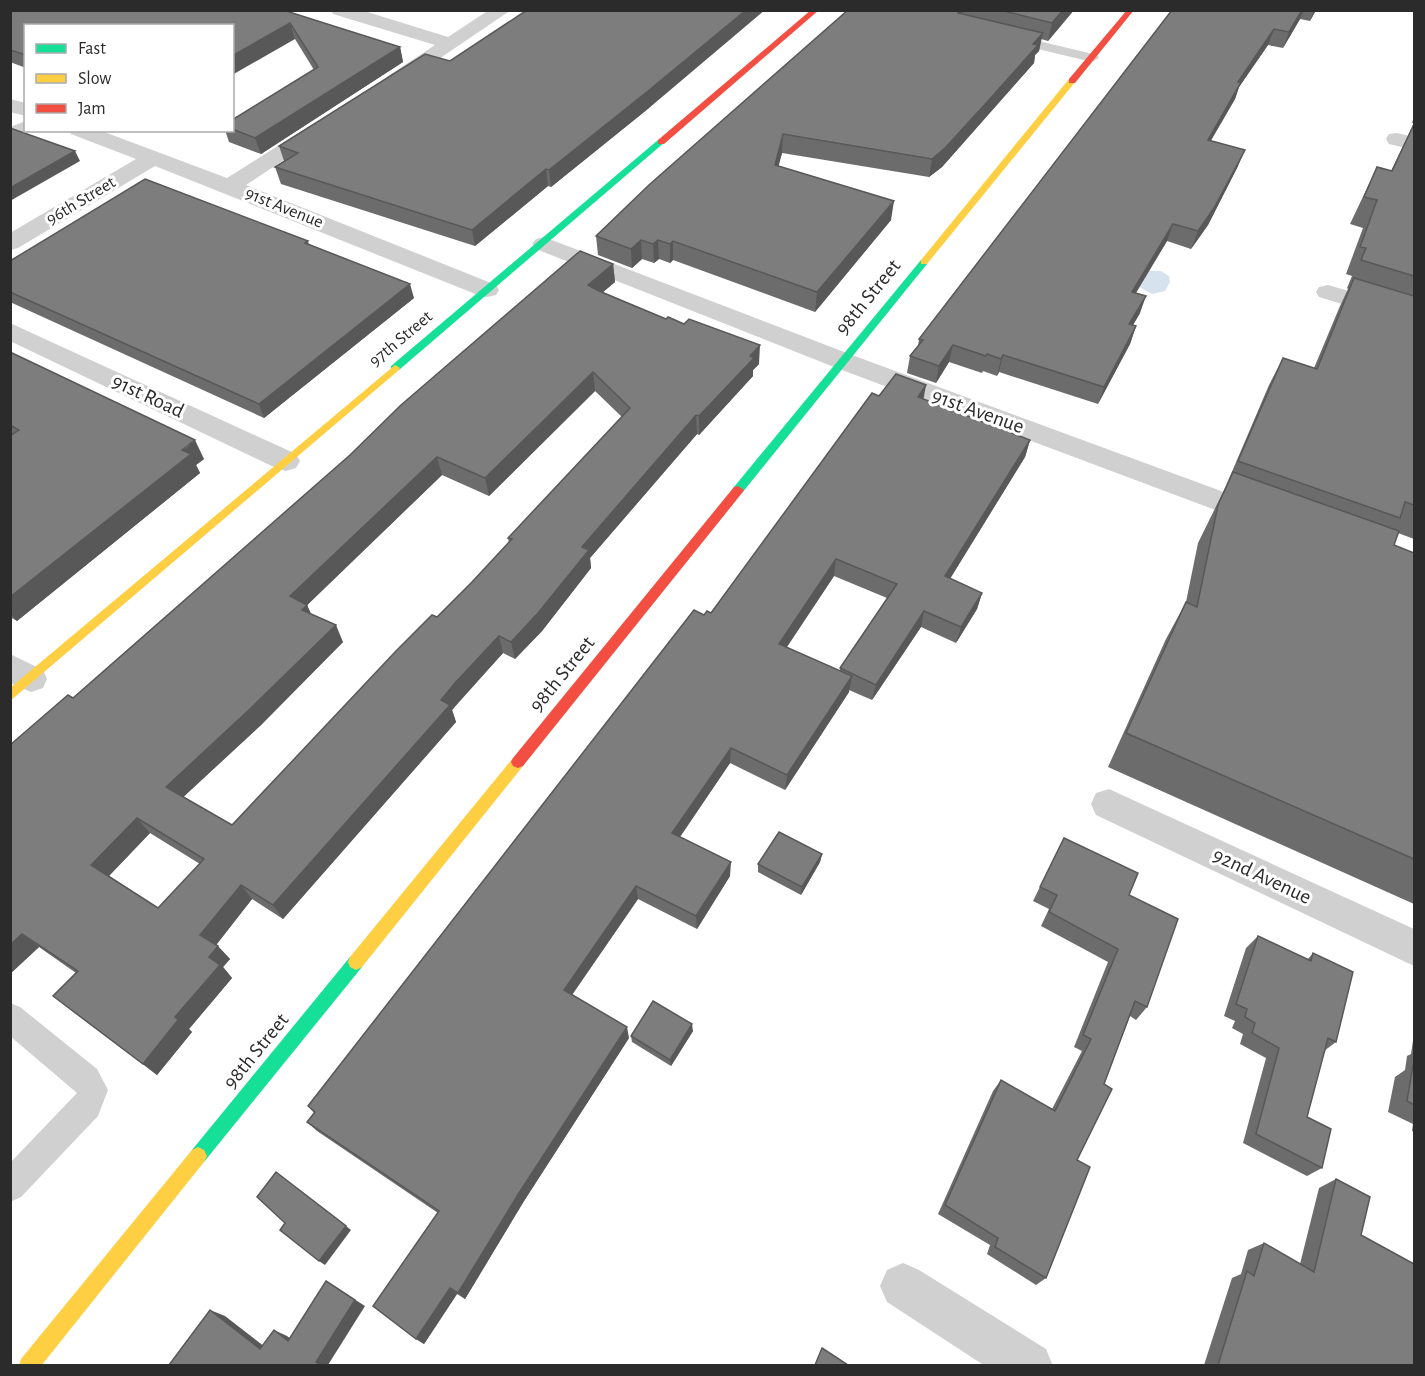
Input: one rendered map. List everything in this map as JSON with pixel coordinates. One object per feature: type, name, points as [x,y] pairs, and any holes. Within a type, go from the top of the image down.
[{"type":"street","points":[[340,10],[451,44]]},
{"type":"street","points":[[380,89],[502,10]]},
{"type":"street","name":"97th Street","points":[[17,681],[286,461],[544,244],[816,10]]},
{"type":"street","name":"98th Street","points":[[28,1365],[1131,10]]},
{"type":"street","points":[[229,186],[330,121]]},
{"type":"street","name":"91st Avenue","points":[[83,132],[229,186],[487,290]]},
{"type":"street","name":"96th Street","points":[[10,243],[152,159]]},
{"type":"street","name":"91st Avenue","points":[[544,244],[843,361],[1282,524]]},
{"type":"street","points":[[1329,292],[1414,318]]},
{"type":"street","name":"91st Road","points":[[10,331],[286,461]]},
{"type":"street","name":"92nd Avenue","points":[[1109,804],[1414,948]]},
{"type":"street","points":[[903,1286],[1029,1365]]},
{"type":"lane","points":[[993,34],[1092,58]]},
{"type":"lane","points":[[10,133],[24,126]]},
{"type":"lane","points":[[10,1017],[87,1080],[93,1090],[87,1105],[10,1186]]},
{"type":"shaded area","points":[[1147,271],[1161,271],[1169,276],[1170,282],[1165,291],[1152,294],[1139,287]]},
{"type":"building","points":[[10,10],[283,10],[400,47],[255,138],[234,130],[234,119],[318,67],[290,23],[234,55],[234,24],[24,24],[24,54],[10,50]]},
{"type":"building","points":[[527,10],[746,10],[648,91],[549,170],[546,169],[472,230],[275,167],[298,153],[279,146],[425,54],[450,61]]},
{"type":"building","points":[[848,10],[958,10],[958,13],[1043,33],[1033,44],[1038,45],[945,148],[932,159],[783,134],[775,165],[894,201],[817,292],[673,241],[670,244],[658,240],[653,244],[641,240],[631,249],[596,236],[650,184]]},
{"type":"building","points":[[1000,10],[1063,10],[1052,23]]},
{"type":"building","points":[[1172,10],[1302,10],[1289,32],[1274,29],[1238,82],[1241,82],[1208,140],[1245,150],[1214,208],[1198,231],[1173,224],[1132,292],[1146,296],[1129,324],[1136,326],[1104,387],[1003,355],[1001,359],[987,354],[986,356],[953,345],[939,366],[910,356],[923,340],[919,339]]},
{"type":"building","points":[[1414,124],[1414,276],[1361,260],[1366,248],[1360,247],[1377,200],[1364,197],[1377,167],[1392,171]]},
{"type":"building","points":[[10,128],[75,151],[10,188]]},
{"type":"building","points":[[145,179],[308,241],[305,243],[410,284],[259,404],[10,292],[10,261]]},
{"type":"building","points":[[580,251],[613,264],[588,285],[599,291],[666,319],[668,317],[684,324],[689,319],[760,345],[750,356],[754,358],[699,416],[696,415],[582,547],[589,550],[538,613],[511,642],[499,636],[455,683],[441,700],[450,705],[273,905],[241,885],[200,935],[218,946],[209,957],[220,965],[175,1017],[178,1020],[143,1064],[53,996],[78,971],[22,934],[10,945],[10,745],[68,695],[73,698],[350,455],[401,405]],"holes":[[[593,372],[630,408],[508,538],[512,539],[472,582],[437,617],[432,615],[396,651],[232,825],[166,787],[336,625],[302,610],[307,605],[290,596],[437,457],[485,478]],[[137,818],[204,859],[158,908],[91,865]]]},
{"type":"building","points":[[1354,278],[1414,296],[1414,505],[1405,502],[1400,518],[1238,461],[1283,358],[1317,369]]},
{"type":"building","points":[[10,352],[195,440],[182,450],[191,454],[10,597],[10,436],[19,430],[10,425]]},
{"type":"building","points":[[896,374],[926,385],[918,397],[1030,440],[945,576],[982,593],[961,627],[924,611],[876,685],[840,668],[897,584],[836,559],[779,644],[852,676],[787,775],[731,748],[672,833],[731,862],[696,916],[636,886],[564,990],[627,1027],[519,1193],[458,1293],[450,1288],[416,1339],[373,1306],[439,1211],[307,1122],[315,1112],[308,1106],[694,610],[704,615],[707,611],[711,613],[872,393],[879,396]]},
{"type":"building","points":[[1233,472],[1399,531],[1394,545],[1414,553],[1414,859],[1126,733],[1186,602],[1197,607],[1218,505]]},
{"type":"building","points":[[779,832],[822,854],[802,887],[758,864]]},
{"type":"building","points":[[1064,838],[1138,873],[1129,895],[1178,919],[1147,1007],[1135,1001],[1104,1084],[1112,1089],[1077,1160],[1090,1167],[1046,1278],[995,1247],[998,1238],[945,1205],[1001,1080],[1055,1111],[1091,1039],[1083,1035],[1118,949],[1049,912],[1057,895],[1040,887]]},
{"type":"building","points":[[1258,936],[1311,961],[1313,953],[1353,972],[1336,1042],[1328,1038],[1307,1117],[1331,1129],[1322,1168],[1256,1134],[1279,1048],[1252,1033],[1255,1023],[1245,1017],[1247,1009],[1236,1004]]},
{"type":"building","points":[[653,1001],[692,1024],[670,1060],[631,1036]]},
{"type":"building","points":[[1414,1065],[1414,1105],[1407,1101]]},
{"type":"building","points":[[276,1172],[346,1226],[319,1261],[280,1230],[285,1223],[257,1197]]},
{"type":"building","points":[[1336,1179],[1370,1197],[1361,1235],[1414,1264],[1414,1365],[1218,1365],[1247,1271],[1254,1276],[1264,1243],[1314,1272]]},
{"type":"building","points":[[326,1281],[355,1300],[316,1362],[321,1365],[169,1365],[210,1310],[260,1349],[274,1330],[288,1341]]},
{"type":"building","points":[[822,1348],[848,1365],[815,1365]]},
{"type":"traffic: fast","points":[[395,368],[661,142]]},
{"type":"traffic: fast","points":[[738,490],[924,262]]},
{"type":"traffic: fast","points":[[198,1156],[356,962]]},
{"type":"traffic: slow","points":[[924,262],[1072,81]]},
{"type":"traffic: slow","points":[[10,696],[395,368]]},
{"type":"traffic: slow","points":[[356,962],[518,762]]},
{"type":"traffic: slow","points":[[28,1366],[198,1156]]},
{"type":"traffic: jam","points":[[661,142],[816,10]]},
{"type":"traffic: jam","points":[[1072,81],[1131,10]]},
{"type":"traffic: jam","points":[[518,762],[738,490]]}]
